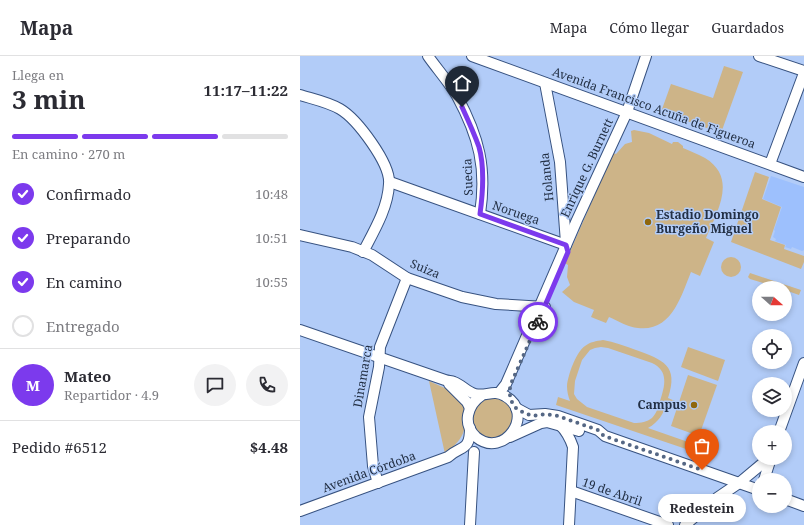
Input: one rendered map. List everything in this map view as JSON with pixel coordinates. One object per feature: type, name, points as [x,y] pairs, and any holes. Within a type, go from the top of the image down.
[{"type":"street","name":"Suecia","points":[[428,56],[456,95],[479,148],[483,175],[480,214]]},
{"type":"street","name":"Avenida Francisco Acuña de Figueroa","points":[[472,56],[804,176]]},
{"type":"street","name":"Enrique G. Burnett","points":[[499,393],[506,384],[568,252],[566,245],[627,112],[646,56]]},
{"type":"street","points":[[759,56],[804,72],[770,164]]},
{"type":"street","name":"Holanda","points":[[545,82],[560,162],[566,245]]},
{"type":"street","points":[[300,94],[341,109],[362,131],[380,156],[386,169],[390,182],[387,198],[379,219],[363,252]]},
{"type":"street","name":"Noruega","points":[[390,182],[566,245]]},
{"type":"street","points":[[564,218],[567,221],[572,222],[577,220]]},
{"type":"street","name":"Suiza","points":[[300,235],[352,247],[383,262],[406,278],[462,297],[496,304],[542,307]]},
{"type":"street","name":"Dinamarca","points":[[378,483],[373,466],[369,417],[379,367],[380,347],[406,278]]},
{"type":"street","name":"Enrique G. Burnett","points":[[510,399],[510,386],[542,307]]},
{"type":"street","points":[[300,330],[379,358],[454,382],[470,392],[482,395]]},
{"type":"street","points":[[782,425],[800,384],[804,363]]},
{"type":"street","points":[[445,380],[467,402],[470,408]]},
{"type":"street","points":[[499,393],[510,399],[516,408],[518,418],[516,427],[511,435],[498,442],[479,439],[470,428],[468,418],[470,408],[476,399],[482,395],[499,393]]},
{"type":"street","points":[[516,408],[529,415],[545,414],[558,416],[598,430],[604,436],[752,487]]},
{"type":"street","name":"Avenida Córdoba","points":[[448,457],[474,452],[541,423],[547,422],[597,436],[604,436]]},
{"type":"street","points":[[558,424],[566,431],[573,447],[569,525]]},
{"type":"street","name":"Avenida Córdoba","points":[[300,511],[448,457],[462,449],[467,444],[470,428]]},
{"type":"street","points":[[470,525],[474,452]]},
{"type":"street","points":[[685,525],[756,465]]},
{"type":"street","points":[[737,482],[760,465]]},
{"type":"street","points":[[713,474],[718,478],[721,486],[721,492],[718,498]]},
{"type":"street","name":"19 de Abril","points":[[571,491],[668,525]]},
{"type":"street","points":[[792,502],[804,506]]},
{"type":"shaded area","points":[[724,66],[743,72],[721,133],[661,112],[671,84],[713,98]]},
{"type":"shaded area","name":"Estadio Domingo Burgeño Miguel","points":[[634,130],[649,133],[672,144],[673,142],[678,142],[683,146],[683,148],[705,158],[715,166],[721,175],[723,185],[719,207],[706,238],[714,242],[700,276],[691,272],[674,310],[659,324],[650,328],[638,328],[623,324],[609,317],[606,323],[591,317],[594,310],[574,302],[562,292],[570,285],[567,277],[568,265],[565,263],[613,153],[616,154],[625,144],[632,142],[631,131]]},
{"type":"shaded area","points":[[755,172],[769,177],[762,199],[781,207],[770,240],[785,245],[784,249],[804,256],[804,262],[801,269],[731,242]]},
{"type":"shaded area","points":[[771,176],[804,187],[804,250],[802,251],[792,247],[791,249],[785,247],[786,245],[775,241],[776,239],[773,237],[782,207],[763,199]]},
{"type":"shaded area","points":[[731,257],[738,260],[741,267],[738,274],[731,277],[724,274],[721,267],[724,260]]},
{"type":"shaded area","points":[[750,273],[774,281],[756,281],[748,277]]},
{"type":"shaded area","points":[[792,287],[801,290],[799,295],[792,292]]},
{"type":"shaded area","points":[[603,340],[654,357],[666,365],[670,371],[671,378],[671,387],[668,398],[675,401],[674,405],[667,403],[660,417],[648,428],[691,443],[689,450],[556,405],[558,397],[570,401],[567,386],[573,364],[579,353],[587,345]],"holes":[[[601,347],[652,363],[661,370],[664,379],[663,390],[658,408],[654,416],[650,419],[644,422],[634,423],[587,407],[577,399],[574,394],[575,381],[582,360],[590,350]]]},
{"type":"shaded area","points":[[688,347],[725,360],[718,381],[681,367]]},
{"type":"shaded area","name":"Campus","points":[[688,375],[717,385],[699,436],[671,426]]},
{"type":"shaded area","points":[[429,381],[447,389],[465,403],[464,432],[458,442],[445,454]]},
{"type":"shaded area","points":[[485,394],[513,403],[514,431],[488,443],[468,423],[482,395]]},
{"type":"way so far","points":[[538,322],[510,386],[510,399],[516,408],[533,416],[545,414],[558,416],[598,430],[604,436],[702,470]]},
{"type":"place","name":"Estadio Domingo Burgeño Miguel","points":[[648,222]]},
{"type":"place","name":"Campus","points":[[694,405]]},
{"type":"place","name":"Redestein","points":[[702,470]]},
{"type":"route","points":[[462,107],[479,148],[483,175],[480,214],[566,245],[568,252],[538,322]]}]
